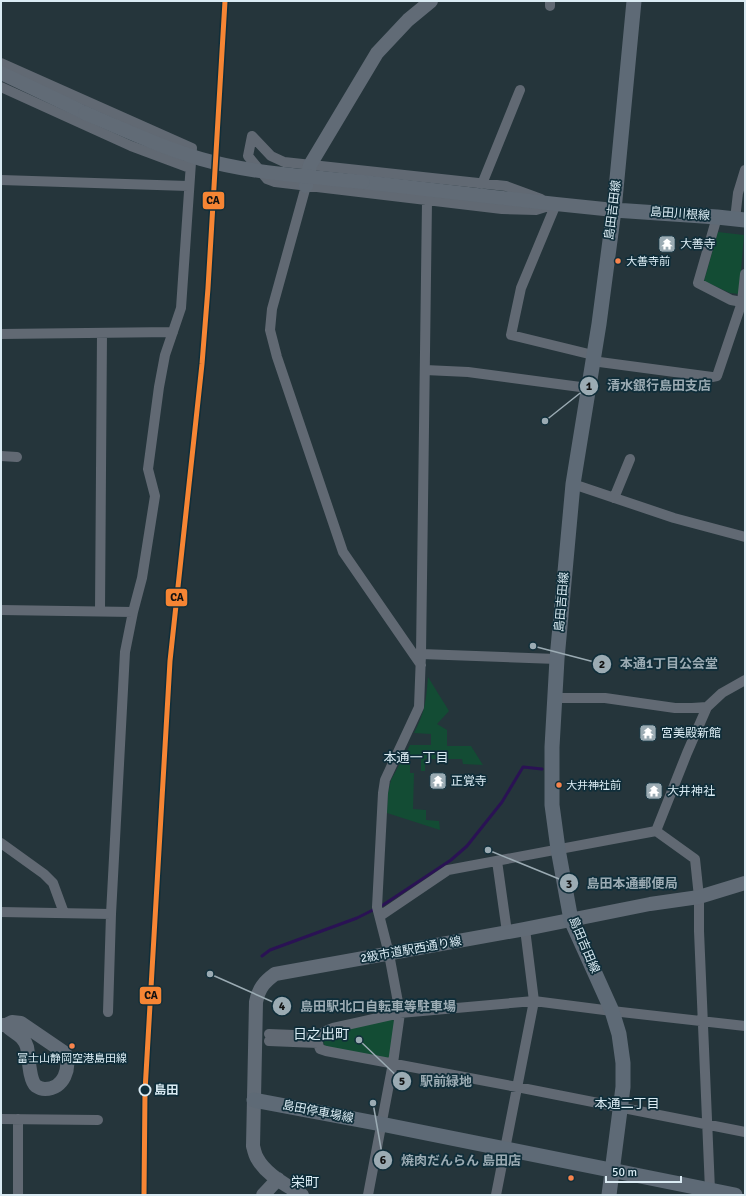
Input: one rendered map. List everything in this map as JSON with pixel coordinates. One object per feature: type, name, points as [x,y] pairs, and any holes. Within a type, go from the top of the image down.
[{"type":"main road","name":"島田吉田線","points":[[609,1195],[623,1087],[623,1062],[619,1034],[612,1012],[571,920],[558,849],[552,792],[552,747],[556,659],[573,484],[599,324],[614,210],[634,1]]},
{"type":"main road","name":"島田川根線","points":[[614,210],[740,219]]},
{"type":"main road","name":"島田停車場線","points":[[254,1100],[505,1149],[709,1193],[735,1195]]},
{"type":"street","points":[[421,665],[343,552],[277,357],[270,330],[272,309],[306,186],[310,165],[377,53],[408,20],[431,1]]},
{"type":"street","points":[[1,63],[192,148],[188,186],[181,308],[165,355],[159,387],[148,469],[155,496],[142,578],[133,612],[126,652],[111,914],[108,1012]]},
{"type":"street","points":[[1,74],[157,144],[202,159],[250,169],[614,210]]},
{"type":"street","points":[[1,86],[131,146],[190,168]]},
{"type":"street","points":[[482,184],[520,90]]},
{"type":"street","points":[[252,136],[271,156],[284,162],[507,187],[556,204],[536,210],[502,209],[275,182],[267,179],[248,156],[252,136]]},
{"type":"street","points":[[740,219],[741,193],[745,170]]},
{"type":"street","points":[[1,180],[188,186]]},
{"type":"street","points":[[368,1195],[393,1063],[400,1014],[390,954],[377,907],[383,793],[385,780],[419,707],[421,665],[427,201]]},
{"type":"street","points":[[556,204],[521,288],[511,335],[593,358],[712,377],[717,376],[742,302],[745,274]]},
{"type":"street","points":[[717,217],[698,283],[731,300],[742,302]]},
{"type":"street","points":[[1,334],[173,332]]},
{"type":"street","points":[[100,611],[102,333]]},
{"type":"street","points":[[425,370],[468,372],[588,388]]},
{"type":"street","points":[[1,456],[17,456]]},
{"type":"street","points":[[614,498],[630,459]]},
{"type":"street","points":[[573,484],[674,518],[745,537]]},
{"type":"street","points":[[1,610],[133,612]]},
{"type":"street","points":[[421,654],[556,659]]},
{"type":"street","points":[[656,831],[707,707],[722,693],[745,680]]},
{"type":"street","points":[[555,698],[606,698],[675,708],[707,707]]},
{"type":"street","points":[[380,916],[448,870],[558,849],[656,831],[695,858],[699,897],[709,1193]]},
{"type":"street","points":[[1,843],[44,874],[53,883],[64,913]]},
{"type":"street","points":[[497,861],[507,932]]},
{"type":"street","name":"2級市道駅西通り線","points":[[254,1100],[256,1009],[258,992],[265,981],[276,974],[525,929],[650,904],[699,897],[745,883]]},
{"type":"street","points":[[1,912],[111,914]]},
{"type":"street","points":[[496,1195],[534,1001],[525,929]]},
{"type":"street","points":[[745,1026],[612,1012],[534,1001],[400,1014],[323,1031],[318,1039],[320,1049],[326,1051],[745,1132]]},
{"type":"street","points":[[12,1022],[21,1023],[65,1053],[68,1060],[68,1070],[59,1084],[54,1088],[42,1088],[32,1082],[27,1047],[23,1038],[4,1025],[12,1022]]},
{"type":"street","points":[[269,1038],[318,1039]]},
{"type":"street","points":[[254,1100],[253,1146],[257,1158],[263,1167],[302,1195]]},
{"type":"street","points":[[1,1119],[98,1120]]},
{"type":"street","points":[[18,1119],[18,1195]]},
{"type":"street","points":[[263,1195],[278,1179]]},
{"type":"green space","points":[[718,232],[744,235],[739,294],[730,293],[704,281]]},
{"type":"green space","points":[[428,677],[449,711],[437,724],[447,730],[447,746],[471,746],[483,765],[463,764],[462,759],[425,759],[425,771],[421,771],[421,757],[410,757],[410,773],[414,773],[413,809],[426,810],[426,820],[439,821],[440,830],[387,813],[388,793],[391,780],[410,745],[431,745],[431,734],[414,733],[421,719],[427,693]]},
{"type":"green space","points":[[390,1018],[397,1023],[392,1057],[387,1059],[326,1047],[323,1042],[325,1033]]},
{"type":"waterway","points":[[262,956],[270,950],[357,918],[383,905],[451,860],[467,846],[502,802],[523,767],[542,769]]},
{"type":"transit line","name":"CA","points":[[144,1195],[145,1091],[170,661],[202,364],[225,1]]},
{"type":"place","name":"大善寺","points":[[667,244]]},
{"type":"place","name":"大善寺前","points":[[618,261]]},
{"type":"place","name":"清水銀行島田支店","points":[[545,421]]},
{"type":"place","name":"本通1丁目公会堂","points":[[533,646]]},
{"type":"place","name":"宮美殿新館","points":[[648,733]]},
{"type":"place","name":"正覚寺","points":[[438,781]]},
{"type":"place","name":"大井神社前","points":[[559,785]]},
{"type":"place","name":"大井神社","points":[[654,791]]},
{"type":"place","name":"島田本通郵便局","points":[[488,850]]},
{"type":"place","name":"島田駅北口自転車等駐車場","points":[[210,974]]},
{"type":"place","name":"駅前緑地","points":[[359,1040]]},
{"type":"place","name":"富士山静岡空港島田線","points":[[72,1046]]},
{"type":"place","name":"島田","points":[[145,1090]]},
{"type":"place","name":"焼肉だんらん 島田店","points":[[373,1103]]},
{"type":"district","name":"本通一丁目","points":[[416,758]]},
{"type":"district","name":"日之出町","points":[[321,1034]]},
{"type":"district","name":"本通二丁目","points":[[627,1104]]},
{"type":"district","name":"栄町","points":[[305,1182]]}]
